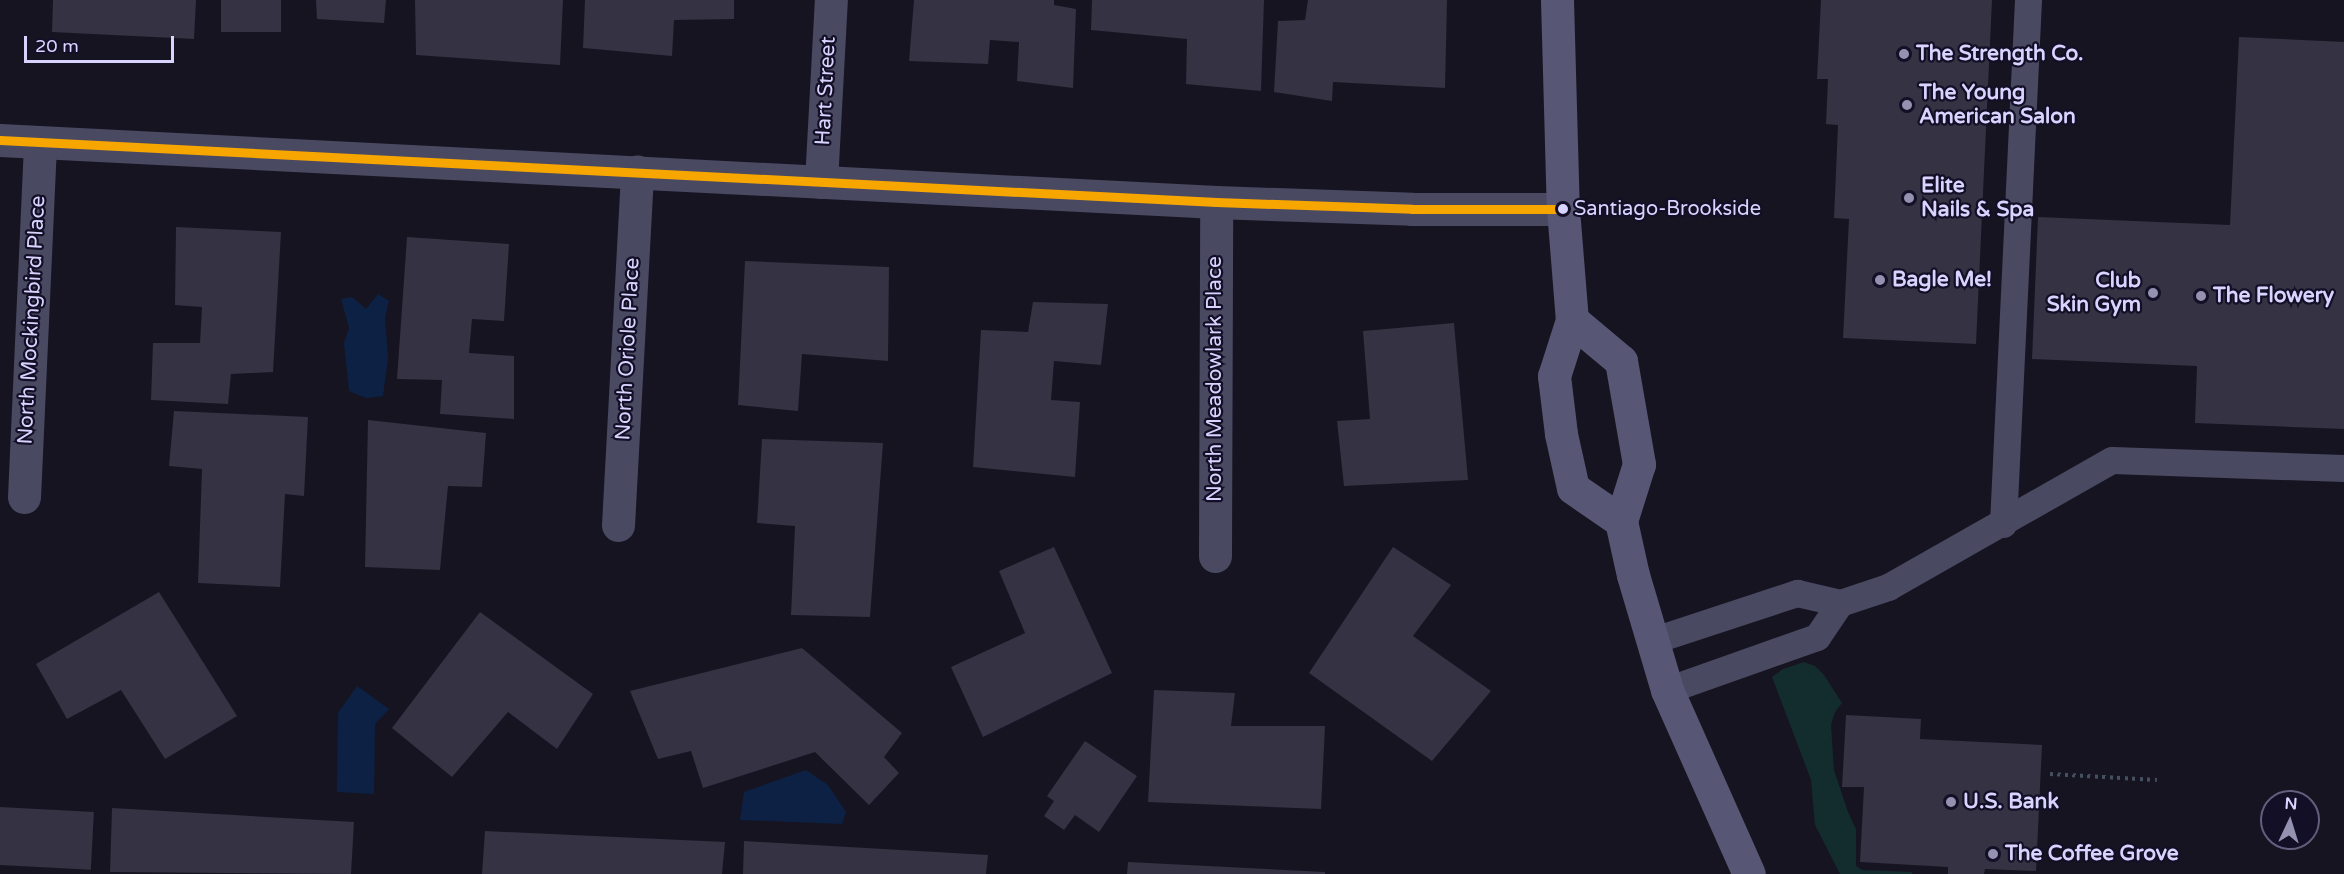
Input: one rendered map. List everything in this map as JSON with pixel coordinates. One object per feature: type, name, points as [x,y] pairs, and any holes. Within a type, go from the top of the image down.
[{"type":"main road","points":[[1557,0],[1563,209],[1572,320],[1554,376],[1561,434],[1573,488],[1621,521]]},
{"type":"main road","points":[[1572,320],[1621,361],[1639,464],[1621,521],[1651,641],[1667,690],[1749,874]]},
{"type":"street","name":"Hart Street","points":[[821,182],[831,0]]},
{"type":"street","points":[[0,140],[1216,202],[1435,209],[1563,209]]},
{"type":"street","name":"North Mockingbird Place","points":[[24,497],[40,142]]},
{"type":"street","name":"North Oriole Place","points":[[618,525],[637,172]]},
{"type":"street","name":"North Meadowlark Place","points":[[1215,556],[1216,202]]},
{"type":"lane","points":[[2003,524],[2028,0]]},
{"type":"lane","points":[[1651,641],[1797,593],[1840,603],[1905,579],[2112,460],[2344,468]]},
{"type":"lane","points":[[1667,690],[1816,637],[1840,603]]},
{"type":"path","points":[[2050,774],[2157,780]]},
{"type":"green space","points":[[1804,662],[1815,666],[1824,675],[1842,703],[1835,712],[1831,725],[1834,770],[1856,829],[1856,866],[1862,870],[1912,872],[1912,874],[1840,874],[1815,825],[1811,780],[1772,677],[1783,669]]},
{"type":"water","points":[[378,294],[389,301],[385,318],[388,358],[383,396],[366,398],[349,391],[344,343],[349,328],[341,299],[352,297],[366,309]]},
{"type":"water","points":[[357,686],[389,709],[375,724],[374,794],[337,792],[338,713]]},
{"type":"water","points":[[806,770],[828,785],[846,812],[842,824],[740,820],[744,792]]},
{"type":"building","points":[[53,0],[196,0],[194,39],[52,32]]},
{"type":"building","points":[[221,0],[281,0],[281,32],[221,32]]},
{"type":"building","points":[[316,0],[386,0],[384,23],[317,19]]},
{"type":"building","points":[[415,0],[563,0],[560,65],[416,55]]},
{"type":"building","points":[[585,0],[734,0],[734,19],[674,20],[672,56],[583,48]]},
{"type":"building","points":[[914,0],[1054,0],[1054,5],[1076,9],[1073,88],[1017,81],[1019,42],[990,40],[988,64],[909,61]]},
{"type":"building","points":[[1092,0],[1264,0],[1261,91],[1186,84],[1187,39],[1091,30]]},
{"type":"building","points":[[1308,0],[1447,0],[1445,88],[1333,82],[1332,101],[1274,92],[1278,21],[1305,20]]},
{"type":"building","points":[[1821,0],[1992,0],[1976,344],[1843,338],[1849,219],[1834,218],[1838,125],[1826,124],[1828,79],[1817,79]]},
{"type":"building","points":[[2239,37],[2344,42],[2344,429],[2195,423],[2197,366],[2032,359],[2038,217],[2230,225]]},
{"type":"building","points":[[176,227],[281,232],[273,372],[231,374],[228,404],[151,400],[153,343],[200,343],[202,307],[175,305]]},
{"type":"building","points":[[407,237],[509,244],[504,321],[472,319],[469,353],[514,356],[514,419],[440,414],[442,380],[397,379]]},
{"type":"building","points":[[745,261],[889,267],[888,361],[802,354],[798,411],[738,405]]},
{"type":"building","points":[[1033,302],[1108,304],[1101,365],[1054,361],[1051,400],[1080,402],[1075,477],[973,467],[981,330],[1028,332]]},
{"type":"building","points":[[1454,323],[1468,480],[1344,486],[1337,421],[1370,419],[1363,331]]},
{"type":"building","points":[[174,411],[308,417],[304,496],[285,494],[280,587],[198,583],[202,469],[169,466]]},
{"type":"building","points":[[368,420],[486,433],[482,487],[448,486],[440,570],[365,567]]},
{"type":"building","points":[[762,439],[883,443],[870,617],[791,615],[795,526],[757,523]]},
{"type":"building","points":[[1054,547],[1112,673],[983,737],[951,667],[1025,633],[999,571]]},
{"type":"building","points":[[1393,547],[1451,585],[1413,636],[1491,691],[1432,761],[1309,673]]},
{"type":"building","points":[[159,592],[237,716],[165,759],[121,690],[67,719],[36,664]]},
{"type":"building","points":[[480,612],[593,694],[557,749],[508,712],[452,777],[392,728]]},
{"type":"building","points":[[802,648],[902,733],[884,757],[899,773],[869,805],[815,752],[703,788],[691,751],[658,759],[630,691]]},
{"type":"building","points":[[1154,690],[1235,693],[1231,726],[1325,726],[1321,809],[1148,802]]},
{"type":"building","points":[[1846,715],[1921,719],[1920,739],[2042,745],[2036,871],[1985,869],[1984,874],[1948,874],[1948,867],[1860,862],[1864,787],[1842,787]]},
{"type":"building","points":[[1085,741],[1137,776],[1099,832],[1075,815],[1064,830],[1044,816],[1054,801],[1047,796]]},
{"type":"building","points":[[0,807],[94,812],[91,870],[0,865]]},
{"type":"building","points":[[112,808],[354,822],[351,874],[110,872]]},
{"type":"building","points":[[485,831],[725,842],[722,874],[482,874]]},
{"type":"building","points":[[744,841],[988,855],[986,874],[743,874]]},
{"type":"building","points":[[1128,862],[1325,872],[1325,874],[1127,874]]},
{"type":"transit line","points":[[0,140],[1216,202],[1412,209],[1563,209]]},
{"type":"place","name":"The Strength Co.","points":[[1904,54]]},
{"type":"place","name":"The Young American Salon","points":[[1907,105]]},
{"type":"place","name":"Elite Nails & Spa","points":[[1909,198]]},
{"type":"place","name":"Santiago-Brookside","points":[[1563,209]]},
{"type":"place","name":"Bagle Me!","points":[[1880,280]]},
{"type":"place","name":"Club Skin Gym","points":[[2153,293]]},
{"type":"place","name":"The Flowery","points":[[2201,296]]},
{"type":"place","name":"U.S. Bank","points":[[1951,802]]},
{"type":"place","name":"The Coffee Grove","points":[[1993,854]]}]
